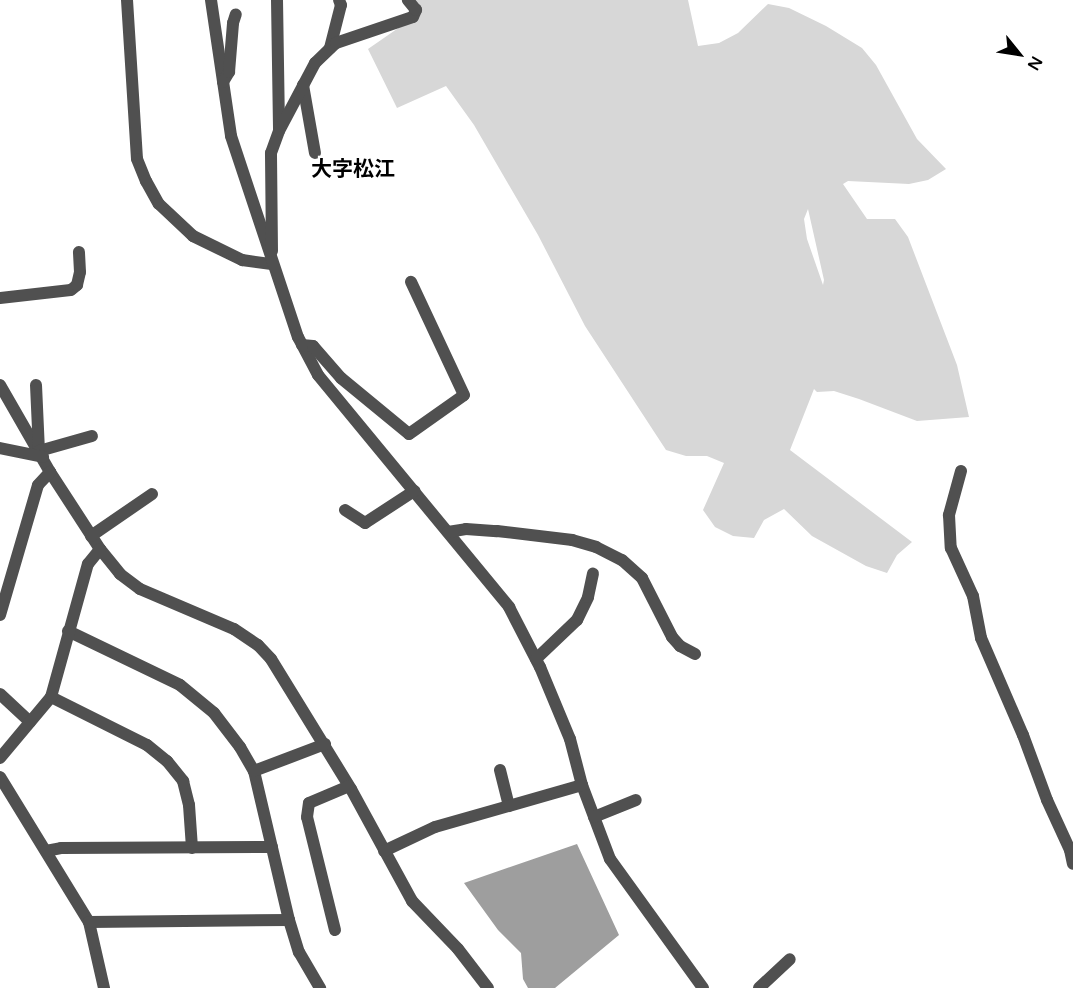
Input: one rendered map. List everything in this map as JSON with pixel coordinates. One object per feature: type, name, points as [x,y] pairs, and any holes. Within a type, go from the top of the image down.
[{"type":"street","points":[[127,0],[136,149],[146,181],[159,204],[193,236],[242,260],[272,264]]},
{"type":"street","points":[[211,0],[231,136],[272,264],[302,345],[318,375],[509,607],[536,659],[570,739],[582,785],[610,859],[703,988]]},
{"type":"street","points":[[278,0],[279,130]]},
{"type":"street","points":[[330,48],[341,5],[339,0]]},
{"type":"street","points":[[272,264],[271,153],[279,130],[315,63],[330,48],[353,35],[413,17],[416,10],[408,0]]},
{"type":"street","points":[[223,82],[229,72],[233,23],[236,14]]},
{"type":"street","points":[[303,85],[315,153]]},
{"type":"street","points":[[0,298],[71,290],[77,285],[80,272],[79,252]]},
{"type":"street","points":[[302,345],[313,346],[341,378],[409,434],[464,395],[411,282]]},
{"type":"street","points":[[0,385],[50,472],[91,536],[120,574],[140,589],[234,629],[258,645],[285,678],[350,786],[412,901],[458,949],[488,988]]},
{"type":"street","points":[[36,385],[41,454]]},
{"type":"street","points":[[0,448],[41,454],[92,436]]},
{"type":"street","points":[[961,471],[949,515],[951,548],[973,596],[981,638],[1023,735],[1047,800],[1070,850],[1073,864]]},
{"type":"street","points":[[0,615],[38,485],[50,472]]},
{"type":"street","points":[[345,510],[365,523],[414,491]]},
{"type":"street","points":[[91,536],[152,494]]},
{"type":"street","points":[[448,532],[466,529],[497,531],[572,540],[596,547],[622,560],[642,578],[672,637],[680,646],[695,654]]},
{"type":"street","points":[[0,758],[51,697],[88,564],[100,549]]},
{"type":"street","points":[[536,659],[577,620],[588,597],[593,574]]},
{"type":"street","points":[[69,631],[180,685],[200,698],[240,747],[254,771],[289,920],[299,952],[320,988]]},
{"type":"street","points":[[0,694],[30,722]]},
{"type":"street","points":[[51,697],[147,745],[166,761],[183,781],[189,805],[192,848]]},
{"type":"street","points":[[254,771],[325,744]]},
{"type":"street","points":[[500,770],[509,806]]},
{"type":"street","points":[[0,777],[89,922],[104,988]]},
{"type":"street","points":[[384,851],[435,827],[582,785]]},
{"type":"street","points":[[335,930],[307,817],[309,803],[350,786]]},
{"type":"street","points":[[594,817],[636,800]]},
{"type":"street","points":[[46,851],[62,848],[272,847]]},
{"type":"street","points":[[89,922],[289,920]]},
{"type":"street","points":[[759,988],[790,959]]},
{"type":"shaded area","points":[[414,0],[688,0],[698,46],[719,43],[738,33],[768,4],[789,8],[826,26],[862,48],[876,65],[917,139],[946,169],[928,180],[909,184],[848,181],[843,184],[867,219],[895,219],[908,237],[957,365],[969,417],[917,421],[834,391],[817,392],[814,389],[790,450],[912,542],[897,555],[887,573],[866,566],[812,536],[784,509],[764,520],[754,538],[733,536],[715,527],[703,510],[724,463],[707,456],[686,456],[666,450],[585,326],[538,235],[474,125],[446,86],[397,108],[368,49],[420,13]],"holes":[[[808,209],[824,280],[823,285],[807,239],[804,219]]]},
{"type":"shaded area","points":[[577,844],[619,935],[555,988],[528,988],[523,979],[521,953],[498,930],[464,883]]},
{"type":"district","name":"大字松江","points":[[353,170]]}]
